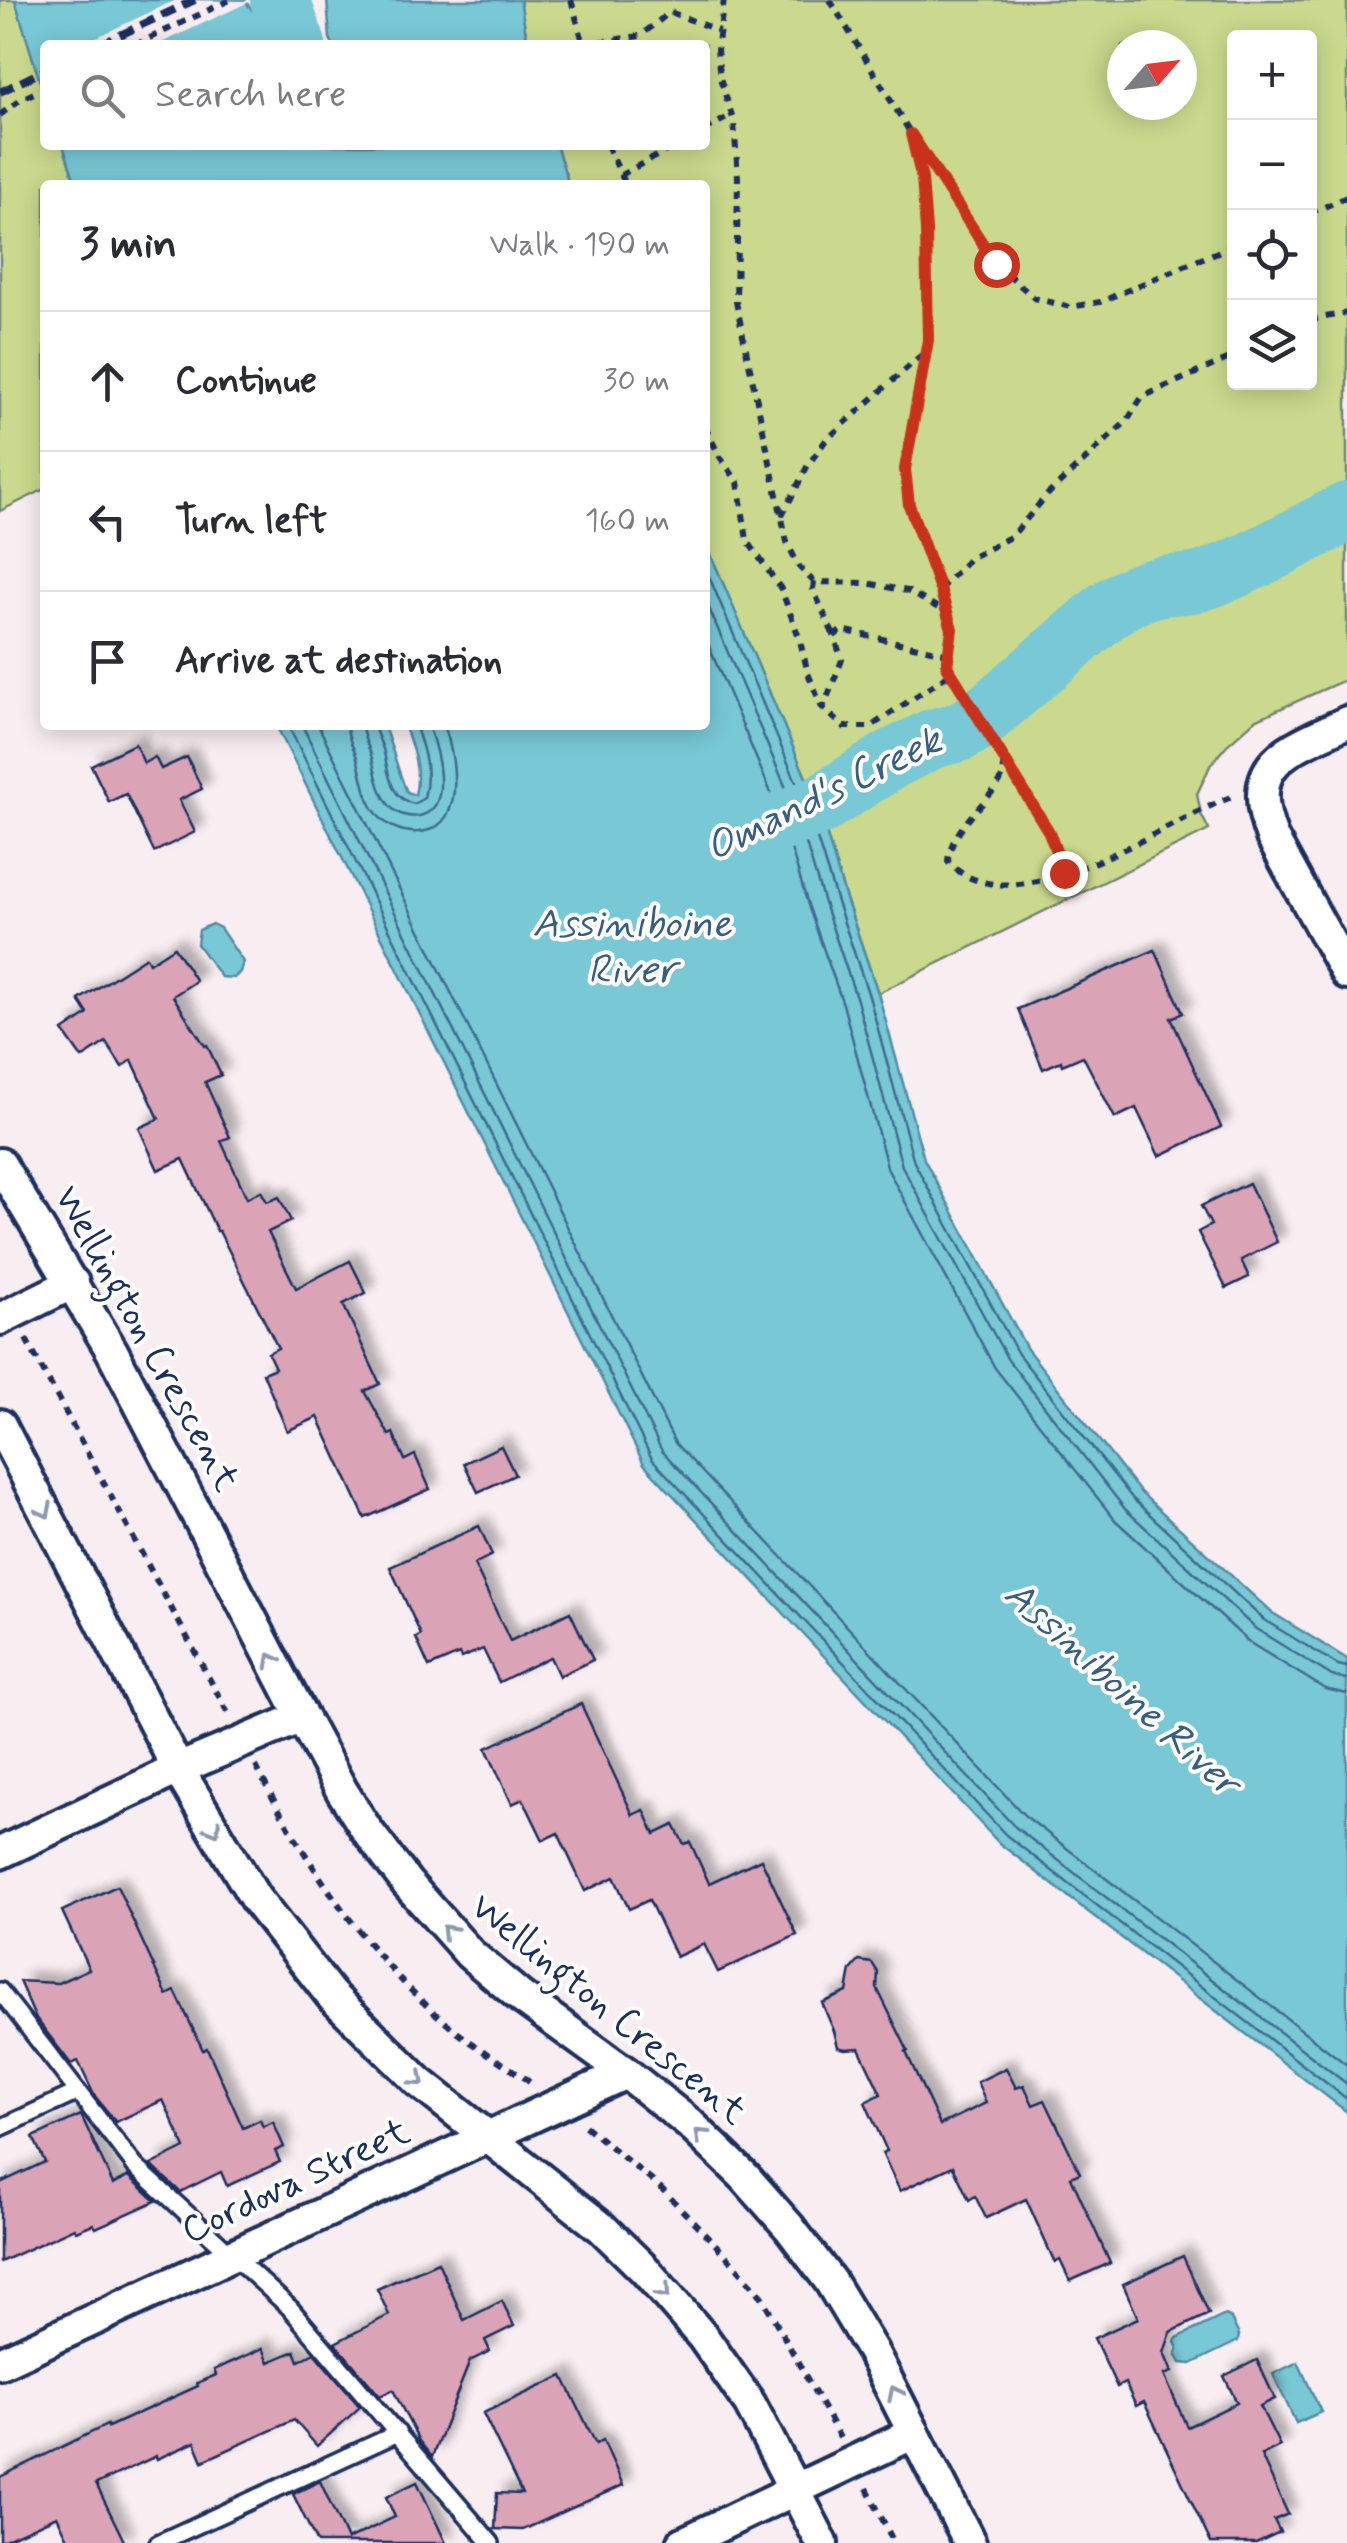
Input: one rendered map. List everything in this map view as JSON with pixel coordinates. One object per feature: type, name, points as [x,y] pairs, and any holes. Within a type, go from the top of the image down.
[{"type":"street","points":[[1347,722],[1287,752],[1270,767],[1262,787],[1272,836],[1347,974]]},
{"type":"street","name":"Wellington Crescent","points":[[0,1164],[74,1283],[133,1389],[302,1718],[366,1829],[444,1926],[501,1982],[690,2124],[798,2239],[848,2310],[884,2371],[970,2543]]},
{"type":"street","points":[[0,1319],[74,1283]]},
{"type":"street","points":[[0,1425],[178,1769],[255,1898],[332,1995],[419,2082],[602,2228],[645,2270],[703,2337],[742,2392],[822,2543]]},
{"type":"street","points":[[0,1853],[178,1769],[302,1718]]},
{"type":"street","name":"Cordova Street","points":[[0,2364],[626,2073]]},
{"type":"street","points":[[683,2543],[914,2433]]},
{"type":"lane","points":[[0,1991],[136,2166],[290,2308],[491,2543]]},
{"type":"lane","points":[[0,2128],[78,2092]]},
{"type":"lane","points":[[158,2543],[398,2433]]},
{"type":"path","points":[[146,40],[230,0]]},
{"type":"path","points":[[571,0],[583,40]]},
{"type":"path","points":[[724,0],[716,50],[732,116],[738,176],[736,302],[787,542],[799,567],[814,582],[867,583],[907,591],[948,613]]},
{"type":"path","points":[[830,0],[996,264],[1034,298],[1070,306],[1100,302],[1227,248]]},
{"type":"path","points":[[612,40],[640,36],[670,12],[719,32]]},
{"type":"path","points":[[0,114],[40,90]]},
{"type":"path","points":[[710,127],[732,116]]},
{"type":"path","points":[[911,134],[922,179],[928,306],[926,351],[905,469],[909,505],[952,629],[947,666],[1049,832],[1064,873]]},
{"type":"path","points":[[609,150],[624,180]]},
{"type":"path","points":[[621,175],[668,150]]},
{"type":"path","points":[[1317,210],[1347,197]]},
{"type":"path","points":[[1317,319],[1347,313]]},
{"type":"path","points":[[781,517],[826,440],[926,351]]},
{"type":"path","points":[[940,589],[970,558],[1012,536],[1047,495],[1128,420],[1142,398],[1227,359]]},
{"type":"path","points":[[710,437],[738,482],[747,540],[781,589],[823,708],[844,727],[870,727],[951,673]]},
{"type":"path","points":[[814,582],[813,589],[842,660],[823,708]]},
{"type":"path","points":[[834,636],[842,630],[949,654]]},
{"type":"path","points":[[999,750],[1004,772],[1000,782],[955,837],[948,862],[964,876],[1004,886],[1064,873],[1107,858],[1212,804],[1262,787]]},
{"type":"green space","points":[[0,0],[15,0],[40,82],[40,150],[65,150],[74,180],[40,180],[40,491],[0,511]]},
{"type":"green space","points":[[520,0],[1347,0],[1347,487],[1238,547],[1255,579],[1347,532],[1347,679],[1255,720],[1227,745],[1211,764],[1197,794],[1209,830],[878,993],[818,806],[710,553],[710,180],[567,180],[558,150],[710,150],[710,40],[527,40]]},
{"type":"water","points":[[15,0],[245,0],[261,19],[289,40],[40,40],[40,82]]},
{"type":"water","points":[[327,0],[520,0],[527,40],[331,40]]},
{"type":"water","points":[[65,150],[558,150],[567,180],[74,180]]},
{"type":"water","name":"Assiniboine River","points":[[710,553],[818,806],[878,993],[924,1159],[1027,1349],[1140,1492],[1271,1612],[1347,1659],[1347,2112],[999,1843],[644,1464],[278,730],[385,730],[407,792],[415,795],[417,768],[406,730],[710,730]]},
{"type":"water","points":[[212,924],[220,928],[243,962],[234,978],[221,977],[197,944],[199,930]]},
{"type":"water","points":[[1225,2315],[1239,2335],[1238,2341],[1191,2364],[1181,2363],[1176,2354],[1177,2338]]},
{"type":"water","points":[[1298,2362],[1321,2412],[1296,2423],[1273,2374]]},
{"type":"pier","points":[[176,0],[251,1],[168,40],[91,40]]},
{"type":"building","points":[[135,744],[144,763],[155,757],[161,769],[187,757],[202,789],[179,800],[195,832],[154,852],[126,794],[109,802],[91,765]]},
{"type":"building","points":[[174,947],[196,981],[173,996],[207,1045],[221,1075],[205,1082],[230,1137],[221,1141],[247,1198],[261,1191],[267,1202],[279,1197],[291,1221],[268,1232],[296,1288],[350,1261],[366,1293],[343,1304],[380,1384],[365,1391],[389,1435],[393,1433],[405,1460],[415,1455],[430,1489],[365,1518],[318,1417],[287,1431],[263,1373],[275,1368],[268,1353],[278,1348],[183,1159],[158,1170],[139,1128],[159,1119],[132,1060],[122,1067],[106,1042],[82,1058],[63,1031],[88,1014],[79,1000],[146,957],[149,963]]},
{"type":"building","points":[[1155,950],[1183,1013],[1171,1018],[1221,1127],[1159,1156],[1136,1108],[1115,1118],[1083,1056],[1043,1069],[1018,1009]]},
{"type":"building","points":[[1249,1183],[1277,1242],[1241,1260],[1249,1277],[1226,1288],[1198,1232],[1211,1225],[1201,1206]]},
{"type":"building","points":[[501,1446],[515,1475],[478,1492],[464,1463]]},
{"type":"building","points":[[479,1526],[492,1555],[474,1564],[510,1641],[570,1612],[593,1660],[559,1676],[550,1657],[499,1682],[483,1649],[429,1667],[416,1638],[421,1635],[390,1567]]},
{"type":"building","points":[[581,1704],[633,1815],[644,1810],[655,1834],[674,1825],[684,1844],[690,1842],[709,1883],[761,1859],[797,1935],[718,1972],[704,1944],[676,1957],[649,1900],[629,1909],[614,1877],[585,1891],[558,1833],[543,1840],[523,1799],[512,1804],[486,1748]]},
{"type":"building","points":[[117,1886],[167,1995],[175,1991],[203,2050],[207,2048],[243,2128],[260,2120],[263,2127],[273,2122],[284,2147],[275,2151],[280,2162],[227,2186],[221,2172],[180,2192],[151,2165],[185,2148],[163,2100],[116,2122],[94,2095],[78,2061],[71,2064],[35,2017],[19,1981],[58,1983],[89,1969],[62,1911]]},
{"type":"building","points":[[859,1961],[872,1963],[878,1972],[877,1988],[940,2125],[986,2103],[977,2082],[1006,2068],[1016,2088],[1024,2085],[1033,2105],[1045,2100],[1080,2173],[1071,2177],[1110,2263],[1070,2281],[1060,2260],[1055,2263],[1026,2199],[986,2218],[975,2196],[969,2200],[953,2166],[900,2191],[865,2102],[881,2094],[859,2048],[838,2047],[822,2003],[847,1992],[851,1970]]},
{"type":"building","points":[[81,2115],[113,2184],[129,2176],[156,2201],[96,2228],[93,2224],[76,2231],[74,2228],[0,2262],[0,2183],[45,2162],[33,2137]]},
{"type":"building","points":[[1183,2256],[1209,2314],[1171,2332],[1164,2353],[1172,2372],[1164,2375],[1187,2427],[1237,2403],[1224,2376],[1257,2360],[1275,2399],[1260,2406],[1280,2446],[1261,2455],[1288,2514],[1274,2520],[1280,2532],[1256,2543],[1211,2543],[1144,2402],[1136,2406],[1125,2383],[1117,2387],[1094,2338],[1138,2318],[1123,2284]]},
{"type":"building","points":[[438,2262],[464,2320],[502,2301],[514,2326],[485,2340],[490,2351],[470,2361],[432,2457],[419,2441],[393,2390],[380,2396],[335,2343],[389,2315],[377,2289]]},
{"type":"building","points":[[263,2348],[269,2362],[295,2351],[299,2361],[314,2353],[360,2407],[317,2446],[294,2420],[203,2461],[195,2442],[96,2484],[125,2543],[70,2543],[57,2516],[0,2542],[0,2477],[198,2386],[197,2383],[216,2375],[214,2370]]},
{"type":"building","points":[[563,2376],[596,2444],[603,2440],[623,2485],[523,2530],[495,2529],[497,2493],[522,2494],[483,2413]]},
{"type":"building","points":[[320,2481],[347,2540],[395,2517],[386,2497],[417,2482],[446,2543],[317,2543],[293,2494]]},
{"type":"waterway","name":"Assiniboine River","points":[[280,0],[294,40]]},
{"type":"waterway","name":"Omand's Creek","points":[[745,837],[818,806],[892,759],[932,739],[977,722],[1109,609],[1126,599],[1151,589],[1199,582],[1223,573],[1347,512]]},
{"type":"railway","points":[[110,40],[195,0]]},
{"type":"railway","points":[[0,92],[40,72]]},
{"type":"route","points":[[996,264],[911,134],[922,179],[928,340],[905,469],[909,505],[952,629],[947,666],[1049,832],[1064,873]]}]
